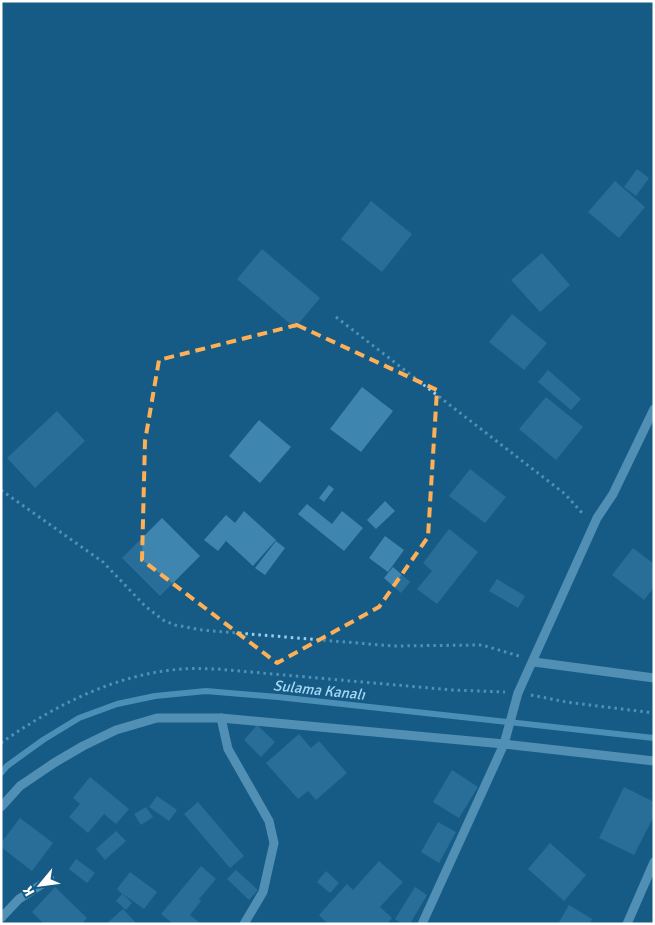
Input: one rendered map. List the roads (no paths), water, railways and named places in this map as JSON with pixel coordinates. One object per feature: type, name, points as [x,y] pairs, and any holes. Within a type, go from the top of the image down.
[{"type":"street","points":[[422,924],[504,744],[518,693],[534,662],[594,526],[613,494],[654,409]]},
{"type":"street","points":[[534,662],[654,678]]},
{"type":"street","points":[[1,807],[20,786],[83,746],[116,730],[158,718],[221,718],[504,744],[654,761]]},
{"type":"street","points":[[221,718],[228,749],[269,821],[274,843],[264,892],[244,924]]},
{"type":"street","points":[[627,924],[654,862]]},
{"type":"street","points":[[1,918],[19,899],[50,879]]},
{"type":"waterway","name":"Sulama Kanalı","points":[[1,773],[7,766],[43,740],[79,718],[117,704],[155,696],[206,691],[278,697],[654,738]]}]
